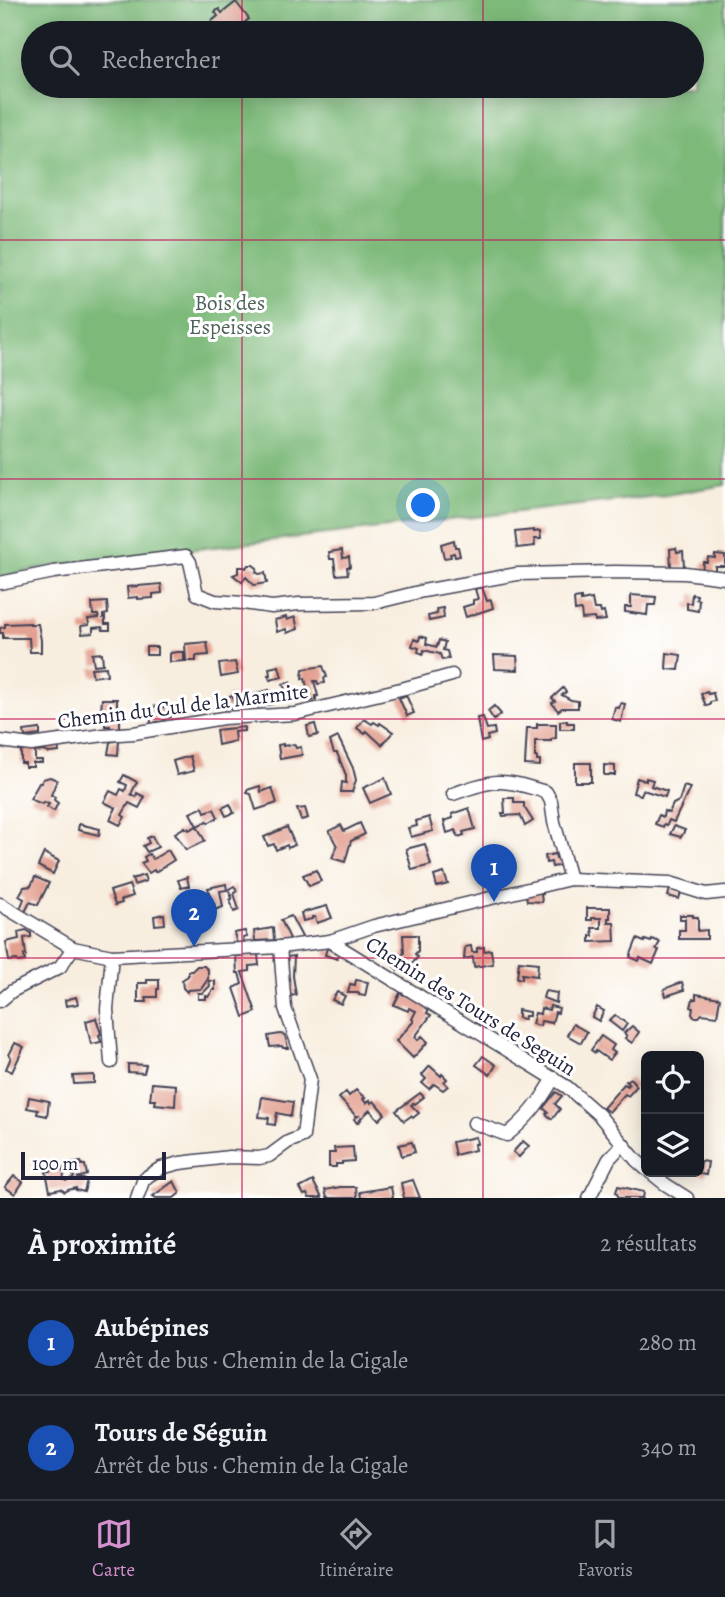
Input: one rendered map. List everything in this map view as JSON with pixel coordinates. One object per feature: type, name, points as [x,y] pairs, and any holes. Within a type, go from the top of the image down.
[{"type":"street","points":[[0,583],[54,572],[186,556],[191,562],[197,594],[215,601],[272,607],[374,603],[517,574],[685,573],[725,578]]},
{"type":"street","name":"Chemin du Cul de la Marmite","points":[[0,741],[31,745],[134,733],[223,718],[295,714],[452,675]]},
{"type":"street","points":[[453,794],[498,782],[547,792],[570,879]]},
{"type":"street","points":[[0,904],[72,948],[112,956],[280,947],[330,941],[374,926],[570,879],[670,883],[706,894],[725,892]]},
{"type":"street","name":"Chemin des Tours de Seguin","points":[[330,941],[554,1078],[599,1115],[641,1164]]},
{"type":"street","points":[[137,1198],[143,1181],[160,1168],[229,1157],[269,1156],[288,1142],[303,1136],[310,1079],[285,1008],[280,947]]},
{"type":"street","points":[[0,1001],[12,991],[60,967],[72,948]]},
{"type":"street","points":[[111,1062],[107,1009],[112,956]]},
{"type":"street","points":[[474,1123],[507,1135],[522,1123],[540,1102],[554,1078]]},
{"type":"street","points":[[589,1198],[609,1159],[624,1144]]},
{"type":"street","name":"Chemin des Tours de Seguin","points":[[658,1177],[687,1198]]},
{"type":"green space","name":"Bois des Espeisses","points":[[0,0],[725,0],[725,485],[666,495],[57,565],[0,577]]},
{"type":"building","points":[[236,2],[249,19],[212,21],[218,16],[215,12],[219,9],[222,13]]},
{"type":"building","points":[[540,531],[541,539],[534,539],[535,546],[517,548],[515,532]]},
{"type":"building","points":[[454,540],[460,556],[455,557],[454,553],[450,554],[451,557],[444,558],[441,544]]},
{"type":"building","points":[[676,548],[677,552],[683,551],[684,567],[671,568],[670,549]]},
{"type":"building","points":[[342,550],[343,558],[349,557],[350,567],[347,567],[348,574],[336,575],[334,559],[330,559],[329,552]]},
{"type":"building","points":[[715,554],[725,555],[725,566],[715,566],[715,575],[702,574],[703,562],[707,562],[708,557],[715,558]]},
{"type":"building","points":[[248,565],[257,568],[256,572],[259,574],[265,573],[267,583],[254,585],[246,577],[242,582],[233,575],[238,573],[238,567],[246,568]]},
{"type":"building","points":[[161,584],[162,593],[153,594],[153,598],[128,598],[127,587]]},
{"type":"building","points":[[482,587],[493,608],[466,617],[463,607],[478,599],[475,589]]},
{"type":"building","points":[[692,594],[697,595],[696,599],[699,600],[698,611],[687,609]]},
{"type":"building","points":[[631,595],[656,597],[655,605],[648,605],[647,615],[625,612],[625,607],[631,607]]},
{"type":"building","points":[[581,598],[581,601],[592,599],[594,609],[604,612],[606,620],[582,619],[581,610],[575,611],[574,599]]},
{"type":"building","points":[[107,602],[108,614],[103,615],[103,618],[105,617],[105,624],[110,624],[110,630],[93,628],[93,633],[82,634],[81,626],[89,625],[88,619],[99,618],[98,615],[93,615],[92,603]]},
{"type":"building","points":[[443,608],[444,618],[429,621],[428,616],[437,614],[436,609]]},
{"type":"building","points":[[286,617],[287,620],[295,617],[298,629],[287,633],[286,629],[277,632],[275,620]]},
{"type":"building","points":[[5,624],[38,624],[41,652],[30,652],[29,638],[3,638],[3,633],[0,633],[0,628],[5,627]]},
{"type":"building","points":[[420,636],[427,638],[426,644],[437,647],[439,640],[445,642],[443,650],[447,651],[449,659],[442,660],[440,654],[424,650],[423,654],[418,652],[419,648],[412,646],[414,639],[419,641]]},
{"type":"building","points":[[207,642],[209,655],[196,656],[196,661],[186,661],[185,644]]},
{"type":"building","points":[[146,647],[157,647],[157,655],[146,655]]},
{"type":"building","points":[[184,652],[184,661],[170,662],[170,653]]},
{"type":"building","points":[[102,653],[103,664],[94,665],[92,654]]},
{"type":"building","points":[[667,653],[681,655],[679,670],[666,669]]},
{"type":"building","points":[[494,655],[517,656],[518,670],[495,669]]},
{"type":"building","points":[[235,662],[238,674],[221,677],[219,664]]},
{"type":"building","points":[[279,666],[282,677],[270,680],[269,668]]},
{"type":"building","points":[[323,666],[327,677],[324,678],[325,683],[318,684],[314,681],[318,696],[316,700],[310,701],[305,678],[302,679],[303,669]]},
{"type":"building","points":[[106,667],[107,675],[93,677],[91,668]]},
{"type":"building","points":[[290,682],[293,693],[287,695],[283,684]]},
{"type":"building","points":[[563,688],[566,692],[562,695],[578,701],[578,708],[562,708],[558,711],[552,703],[555,701],[552,698]]},
{"type":"building","points":[[269,690],[272,704],[258,707],[255,694]]},
{"type":"building","points":[[713,693],[715,701],[706,706],[701,694]]},
{"type":"building","points":[[233,695],[235,707],[224,709],[223,703],[228,702],[227,697]]},
{"type":"building","points":[[406,695],[414,713],[407,716],[399,698]]},
{"type":"building","points":[[102,699],[117,699],[120,729],[105,726],[105,716],[111,716],[112,711],[101,711]]},
{"type":"building","points":[[621,703],[625,704],[621,722],[612,719],[615,707],[619,708]]},
{"type":"building","points":[[170,706],[171,717],[156,722],[157,726],[152,727],[149,713],[152,712],[151,707]]},
{"type":"building","points":[[494,706],[501,714],[494,720],[488,711]]},
{"type":"building","points":[[483,717],[487,729],[494,728],[495,734],[487,736],[488,740],[481,742],[477,718]]},
{"type":"building","points":[[364,719],[372,724],[380,723],[393,732],[382,745],[367,731],[365,734],[357,728]]},
{"type":"building","points":[[560,721],[574,723],[574,729],[560,729]]},
{"type":"building","points":[[315,724],[318,735],[309,737],[307,726]]},
{"type":"building","points":[[537,724],[556,724],[556,738],[551,741],[535,741],[535,757],[540,761],[540,766],[525,765],[527,728],[537,728]]},
{"type":"building","points":[[244,727],[244,731],[234,732],[235,741],[218,745],[216,730]]},
{"type":"building","points":[[40,729],[40,735],[25,737],[24,731]]},
{"type":"building","points":[[338,737],[353,768],[356,780],[352,792],[341,792],[342,782],[346,783],[346,775],[330,741]]},
{"type":"building","points":[[119,740],[118,755],[108,754],[110,742]]},
{"type":"building","points":[[58,744],[59,752],[35,752],[35,760],[42,760],[42,763],[25,767],[25,763],[21,763],[21,748]]},
{"type":"building","points":[[278,745],[301,747],[302,755],[280,759]]},
{"type":"building","points":[[190,756],[194,771],[177,775],[173,761]]},
{"type":"building","points":[[575,763],[591,763],[591,782],[575,782]]},
{"type":"building","points":[[604,765],[615,766],[615,775],[604,775]]},
{"type":"building","points":[[124,775],[137,782],[131,794],[136,797],[137,793],[145,797],[139,808],[129,803],[120,825],[110,820],[116,808],[104,802],[110,791],[118,795],[121,789],[125,791],[127,785],[120,782]]},
{"type":"building","points":[[50,777],[57,780],[51,795],[58,803],[54,811],[47,807],[49,804],[30,799],[39,783]]},
{"type":"building","points":[[385,778],[391,794],[370,803],[363,788]]},
{"type":"building","points":[[637,778],[653,780],[651,786],[667,791],[665,797],[643,790],[641,795],[633,793]]},
{"type":"building","points":[[260,786],[261,792],[272,788],[277,803],[256,810],[247,790]]},
{"type":"building","points":[[684,786],[690,788],[674,822],[669,820],[663,827],[655,824],[659,815],[663,817],[664,811],[669,813],[673,804],[679,801]]},
{"type":"building","points":[[504,798],[514,798],[514,803],[524,803],[533,821],[525,826],[520,815],[503,816]]},
{"type":"building","points":[[230,804],[234,813],[226,816],[222,808]]},
{"type":"building","points":[[203,807],[205,812],[214,809],[218,817],[197,826],[190,813]]},
{"type":"building","points":[[305,808],[308,818],[301,820],[297,809]]},
{"type":"building","points":[[469,808],[475,829],[463,832],[464,835],[458,837],[456,830],[447,833],[444,821],[453,818],[452,814]]},
{"type":"building","points":[[429,817],[433,831],[411,837],[408,828],[417,826],[416,821]]},
{"type":"building","points":[[360,823],[365,834],[351,841],[345,862],[332,858],[337,846],[329,831],[341,825],[344,831]]},
{"type":"building","points":[[79,824],[100,829],[99,835],[78,830]]},
{"type":"building","points":[[197,826],[205,841],[186,850],[175,833],[185,827],[189,830]]},
{"type":"building","points":[[674,826],[685,830],[681,837],[670,834]]},
{"type":"building","points":[[287,827],[295,845],[276,850],[274,844],[268,846],[264,837]]},
{"type":"building","points":[[152,836],[158,847],[147,852],[143,846],[149,843],[147,838]]},
{"type":"building","points":[[425,844],[431,865],[412,870],[406,849]]},
{"type":"building","points":[[168,850],[174,860],[155,872],[154,870],[149,873],[141,863],[146,861],[144,857],[149,854],[153,859]]},
{"type":"building","points":[[44,853],[59,861],[53,874],[38,866]]},
{"type":"building","points":[[555,854],[556,858],[562,858],[563,865],[552,867],[551,862],[546,863],[545,856]]},
{"type":"building","points":[[316,870],[321,881],[309,886],[303,875]]},
{"type":"building","points":[[444,873],[448,884],[437,887],[434,876]]},
{"type":"building","points":[[144,875],[146,881],[134,885],[132,879]]},
{"type":"building","points":[[35,877],[49,883],[38,905],[30,902],[25,912],[20,909],[24,899],[19,896],[24,887],[31,886]]},
{"type":"building","points":[[187,877],[189,886],[181,888],[178,880]]},
{"type":"building","points":[[226,884],[227,890],[220,891],[223,907],[206,913],[203,900],[211,899],[208,888]]},
{"type":"building","points":[[129,885],[133,896],[115,905],[110,891]]},
{"type":"building","points":[[234,886],[239,910],[234,912],[229,889]]},
{"type":"building","points":[[542,888],[542,902],[527,901],[526,894]]},
{"type":"building","points":[[670,889],[681,892],[679,899],[668,896]]},
{"type":"building","points":[[327,906],[332,918],[317,923],[315,917],[303,921],[301,913]]},
{"type":"building","points":[[587,908],[610,908],[608,922],[614,922],[615,941],[590,942],[590,936],[593,936],[592,928],[601,928],[601,918],[587,920]]},
{"type":"building","points":[[164,914],[165,924],[155,925],[154,916]]},
{"type":"building","points":[[680,915],[698,917],[698,931],[707,930],[707,939],[679,939],[679,930],[685,930],[685,919],[680,919]]},
{"type":"building","points":[[291,916],[303,939],[291,941],[281,920]]},
{"type":"building","points":[[273,928],[274,940],[255,941],[254,931]]},
{"type":"building","points":[[26,930],[31,933],[31,937],[24,938],[25,961],[9,961],[6,942],[19,939],[18,932]]},
{"type":"building","points":[[245,931],[245,947],[238,948],[234,933]]},
{"type":"building","points":[[403,935],[418,935],[418,951],[415,954],[418,957],[409,967],[405,963],[398,970],[389,961],[397,954],[400,957],[404,953]]},
{"type":"building","points":[[637,939],[660,942],[653,964],[630,957]]},
{"type":"building","points":[[471,946],[472,952],[484,947],[484,951],[491,950],[493,964],[474,967],[473,957],[464,959],[465,947]]},
{"type":"building","points":[[327,948],[338,953],[337,959],[325,955]]},
{"type":"building","points":[[258,954],[259,965],[250,966],[250,971],[242,972],[256,1012],[244,1017],[234,988],[242,984],[237,973],[236,956]]},
{"type":"building","points":[[294,956],[296,995],[289,996],[287,957]]},
{"type":"building","points":[[519,961],[538,963],[537,976],[522,974],[522,979],[517,978]]},
{"type":"building","points":[[204,966],[208,970],[208,979],[201,989],[187,992],[183,988],[182,980],[188,976],[188,971]]},
{"type":"building","points":[[147,980],[159,980],[157,997],[146,997],[147,1002],[138,1002],[138,983],[147,983]]},
{"type":"building","points":[[356,980],[368,982],[365,996],[348,993],[350,984],[355,985]]},
{"type":"building","points":[[209,981],[215,981],[215,990],[206,996],[206,999],[198,999],[198,993],[203,993],[210,986]]},
{"type":"building","points":[[682,982],[684,990],[666,996],[664,989]]},
{"type":"building","points":[[545,991],[557,993],[556,1003],[543,998]]},
{"type":"building","points":[[337,992],[345,996],[341,1004],[332,1000]]},
{"type":"building","points":[[400,993],[430,1006],[427,1013],[431,1015],[415,1037],[418,1040],[422,1036],[428,1042],[413,1058],[396,1041],[414,1021],[412,1019],[416,1011],[409,1008],[408,1011],[394,1005]]},
{"type":"building","points":[[696,994],[720,998],[717,1016],[702,1014],[694,1017],[691,1007]]},
{"type":"building","points":[[76,997],[78,1004],[66,1006],[65,1000]]},
{"type":"building","points":[[550,1006],[559,1008],[552,1023],[541,1021],[540,1026],[532,1024],[535,1013],[540,1014],[541,1008],[549,1010]]},
{"type":"building","points":[[597,1007],[604,1011],[599,1021],[592,1017]]},
{"type":"building","points":[[518,1010],[529,1012],[529,1016],[518,1018]]},
{"type":"building","points":[[615,1015],[627,1024],[622,1031],[609,1021]]},
{"type":"building","points":[[96,1018],[101,1042],[91,1044],[86,1021]]},
{"type":"building","points":[[573,1024],[587,1032],[581,1043],[567,1035]]},
{"type":"building","points":[[632,1026],[639,1032],[632,1043],[625,1038],[627,1036],[624,1033]]},
{"type":"building","points":[[285,1035],[288,1048],[270,1047],[268,1036]]},
{"type":"building","points":[[601,1036],[614,1045],[611,1050],[615,1053],[609,1060],[591,1050]]},
{"type":"building","points":[[15,1043],[24,1047],[12,1072],[6,1069]]},
{"type":"building","points":[[483,1056],[496,1065],[490,1075],[476,1065]]},
{"type":"building","points":[[128,1064],[146,1065],[144,1073],[128,1072]]},
{"type":"building","points":[[430,1066],[447,1079],[444,1082],[448,1086],[443,1090],[434,1084],[429,1089],[422,1083],[426,1079],[422,1075]]},
{"type":"building","points":[[94,1075],[94,1083],[74,1084],[73,1076]]},
{"type":"building","points":[[630,1078],[637,1086],[628,1096],[625,1094],[609,1112],[603,1108],[624,1084],[628,1086],[626,1081]]},
{"type":"building","points":[[152,1083],[176,1085],[175,1106],[155,1104],[156,1100],[150,1100]]},
{"type":"building","points":[[356,1090],[365,1098],[363,1099],[366,1103],[374,1101],[385,1114],[379,1120],[370,1110],[357,1123],[354,1119],[358,1116],[339,1098],[346,1092],[349,1096]]},
{"type":"building","points":[[556,1092],[562,1096],[555,1104],[560,1109],[552,1119],[543,1108]]},
{"type":"building","points":[[420,1093],[424,1097],[411,1105],[419,1113],[404,1121],[396,1111]]},
{"type":"building","points":[[29,1097],[49,1101],[47,1116],[37,1114],[38,1110],[27,1108]]},
{"type":"building","points":[[262,1097],[293,1102],[291,1116],[277,1113],[275,1125],[268,1124],[269,1118],[259,1117]]},
{"type":"building","points":[[476,1137],[475,1150],[455,1155],[452,1142]]},
{"type":"building","points":[[523,1141],[529,1146],[519,1157],[513,1152]]},
{"type":"building","points":[[412,1142],[415,1152],[402,1156],[399,1145]]},
{"type":"building","points":[[353,1147],[354,1161],[329,1167],[329,1153],[335,1153],[334,1148]]},
{"type":"building","points":[[704,1161],[708,1162],[704,1175]]},
{"type":"building","points":[[81,1162],[85,1165],[87,1175],[77,1178],[87,1180],[84,1192],[76,1188],[65,1192],[61,1189],[50,1191],[46,1172],[62,1168],[63,1179],[66,1181],[74,1178],[70,1164]]},
{"type":"building","points":[[14,1176],[23,1182],[15,1194],[5,1187]]},
{"type":"building","points":[[413,1180],[420,1198],[404,1198],[401,1183]]},
{"type":"building","points":[[174,1181],[180,1193],[174,1198],[153,1196]]},
{"type":"building","points":[[313,1181],[322,1198],[309,1198],[300,1188]]},
{"type":"building","points":[[618,1186],[644,1192],[643,1198],[619,1198],[616,1192]]},
{"type":"building","points":[[356,1187],[357,1198],[327,1198],[325,1190]]},
{"type":"building","points":[[391,1187],[393,1198],[361,1198],[360,1192]]},
{"type":"place","name":"Aubépines","points":[[494,902]]},
{"type":"place","name":"Tours de Séguin","points":[[194,947]]}]
